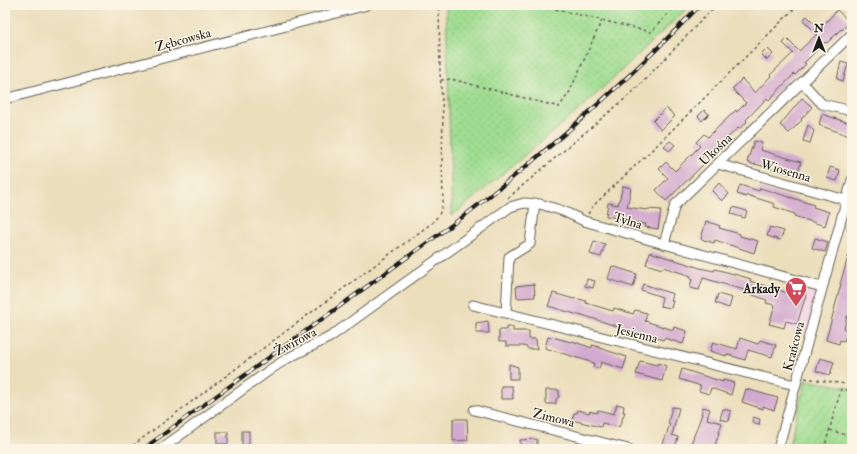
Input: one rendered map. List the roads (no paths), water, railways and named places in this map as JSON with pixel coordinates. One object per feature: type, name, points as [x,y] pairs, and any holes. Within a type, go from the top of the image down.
[{"type":"street","name":"Zębcowska","points":[[5,99],[367,5]]},
{"type":"street","name":"Ukośna","points":[[664,244],[675,206],[852,34]]},
{"type":"street","points":[[802,82],[822,104],[852,111]]},
{"type":"street","name":"Wiosenna","points":[[718,164],[846,200]]},
{"type":"street","name":"Krańcowa","points":[[778,449],[852,180]]},
{"type":"street","name":"Tylna","points":[[441,256],[510,207],[524,203],[535,203],[563,211],[584,221],[822,287]]},
{"type":"street","points":[[506,313],[510,257],[530,244],[535,203]]},
{"type":"street","name":"Żwirowa","points":[[161,449],[271,369],[288,358],[330,337],[441,256]]},
{"type":"street","name":"Jesienna","points":[[473,305],[796,381]]},
{"type":"street","name":"Zimowa","points":[[474,410],[628,449]]},
{"type":"railway","points":[[143,449],[464,216],[496,191],[557,141],[615,89],[700,5]]},
{"type":"place","name":"Arkady","points":[[796,308]]}]
